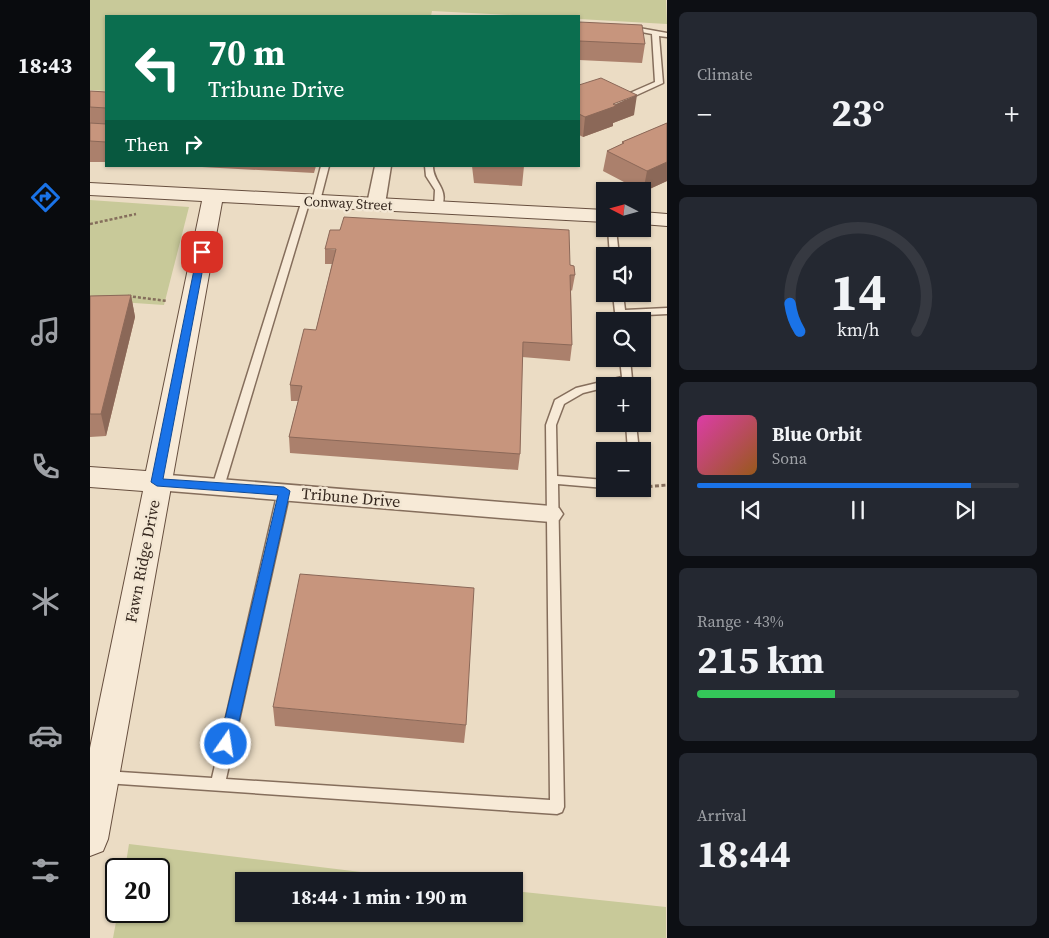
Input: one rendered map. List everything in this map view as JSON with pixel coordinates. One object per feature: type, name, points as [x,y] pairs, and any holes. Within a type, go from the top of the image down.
[{"type":"street","points":[[376,204],[384,167]]},
{"type":"street","name":"Conway Street","points":[[90,189],[596,216]]},
{"type":"street","name":"Fawn Ridge Drive","points":[[90,839],[98,769],[213,195]]},
{"type":"street","points":[[651,219],[666,220]]},
{"type":"street","name":"Tribune Drive","points":[[90,477],[284,491],[551,514]]},
{"type":"lane","points":[[624,28],[666,35]]},
{"type":"lane","points":[[626,98],[659,83],[655,32]]},
{"type":"lane","points":[[218,486],[311,200],[325,167]]},
{"type":"lane","points":[[429,167],[428,171],[439,190],[438,208]]},
{"type":"lane","points":[[651,313],[666,311]]},
{"type":"lane","points":[[98,769],[218,784],[557,807],[551,425],[559,402],[580,390],[596,387]]},
{"type":"lane","points":[[552,480],[596,483]]},
{"type":"lane","points":[[218,784],[284,491]]},
{"type":"path","points":[[90,224],[139,213]]},
{"type":"path","points":[[127,296],[168,301]]},
{"type":"path","points":[[651,486],[666,485]]},
{"type":"green space","points":[[90,0],[666,0],[667,24],[580,19],[580,15],[512,15],[432,11],[431,15],[105,15],[105,91],[90,90]]},
{"type":"green space","points":[[90,200],[189,207],[164,305],[90,300]]},
{"type":"green space","points":[[129,844],[361,872],[235,872],[235,922],[523,922],[523,892],[666,907],[666,938],[113,938],[116,923],[170,923],[170,858],[127,858]]},
{"type":"building","points":[[580,22],[642,25],[645,44],[580,41]]},
{"type":"building","points":[[601,78],[637,95],[613,104],[616,106],[585,117],[580,114],[580,85]]},
{"type":"building","points":[[90,91],[105,92],[105,108],[90,107]]},
{"type":"building","points":[[90,123],[105,124],[105,142],[90,141]]},
{"type":"building","points":[[667,123],[667,162],[647,171],[607,151],[624,143],[622,142]]},
{"type":"building","points":[[344,217],[569,230],[570,265],[574,266],[575,275],[570,275],[572,345],[523,342],[520,454],[289,437],[302,386],[290,385],[304,329],[316,330],[336,249],[325,249],[330,230],[340,230]]},
{"type":"building","points":[[131,295],[101,414],[90,414],[90,296]]},
{"type":"building","points":[[300,574],[474,588],[466,725],[273,707]]},
{"type":"route","points":[[202,252],[157,482],[284,491],[226,744]]}]
